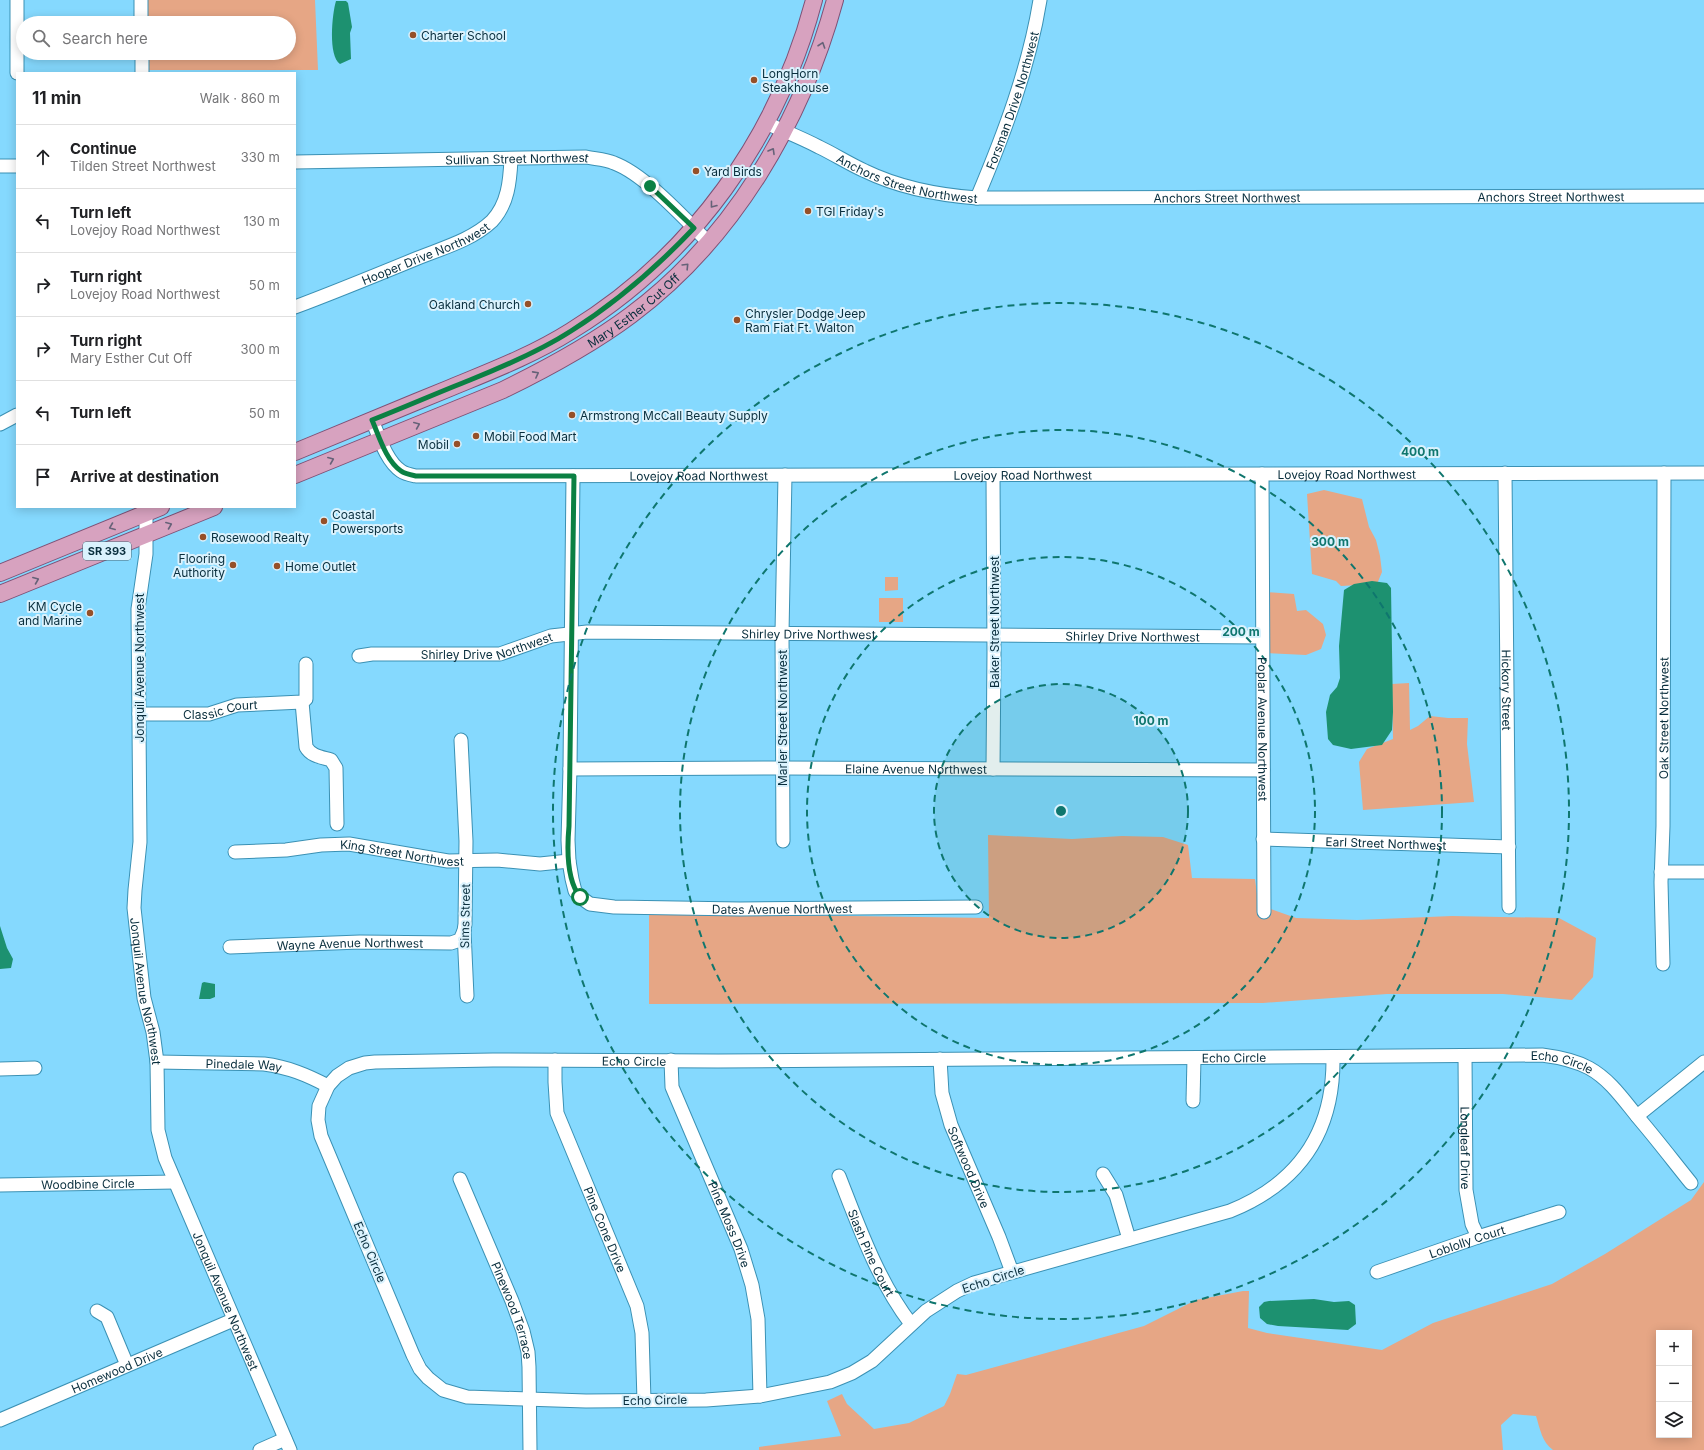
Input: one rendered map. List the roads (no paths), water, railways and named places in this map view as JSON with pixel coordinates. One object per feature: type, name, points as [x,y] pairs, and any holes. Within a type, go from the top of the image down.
[{"type":"main road","name":"Mary Esther Cut Off","points":[[296,452],[503,366],[538,349],[579,326],[624,294],[650,272],[694,228],[734,177],[766,123],[782,92],[798,55],[814,0]]},
{"type":"main road","name":"Mary Esther Cut Off","points":[[296,474],[503,390],[564,359],[590,343],[638,309],[672,280],[721,228],[744,195],[794,114],[814,66],[835,0]]},
{"type":"main road","points":[[579,326],[590,343]]},
{"type":"main road","name":"SR 393","points":[[0,573],[146,510],[156,508]]},
{"type":"main road","name":"SR 393","points":[[0,594],[211,508]]},
{"type":"street","points":[[17,0],[17,16]]},
{"type":"street","points":[[141,0],[141,16]]},
{"type":"street","name":"Forsman Drive Northwest","points":[[976,198],[1010,116],[1021,81],[1040,0]]},
{"type":"street","points":[[18,60],[18,72]]},
{"type":"street","points":[[142,60],[142,72]]},
{"type":"street","name":"Anchors Street Northwest","points":[[766,123],[818,146],[865,171],[906,187],[939,194],[976,198],[1704,196]]},
{"type":"street","name":"Sullivan Street Northwest","points":[[296,162],[586,157],[615,163],[635,174],[708,242]]},
{"type":"street","name":"Hooper Drive Northwest","points":[[296,304],[449,245],[482,228],[492,220],[503,204],[510,183],[511,159]]},
{"type":"street","points":[[0,166],[16,166]]},
{"type":"street","points":[[0,424],[16,416]]},
{"type":"street","name":"Lovejoy Road Northwest","points":[[372,420],[395,467],[402,472],[416,476],[1704,473]]},
{"type":"street","name":"Hickory Street","points":[[1505,473],[1510,907]]},
{"type":"street","name":"Oak Street Northwest","points":[[1662,964],[1661,872],[1664,473]]},
{"type":"street","name":"Poplar Avenue Northwest","points":[[1262,474],[1264,912]]},
{"type":"street","name":"Marler Street Northwest","points":[[783,841],[782,633],[785,475]]},
{"type":"street","name":"Baker Street Northwest","points":[[993,475],[993,768]]},
{"type":"street","points":[[569,861],[568,840],[574,476]]},
{"type":"street","name":"Jonquil Avenue Northwest","points":[[146,510],[146,554],[138,609],[140,842],[134,908],[144,998],[153,1032],[157,1062],[158,1130],[165,1158],[287,1445]]},
{"type":"street","name":"Shirley Drive Northwest","points":[[359,656],[372,654],[500,654],[551,636],[572,633],[635,632],[1262,637]]},
{"type":"street","points":[[306,664],[306,699],[302,702],[306,747],[312,754],[331,760],[336,768],[337,824]]},
{"type":"street","name":"Classic Court","points":[[139,714],[209,714],[237,705],[302,702]]},
{"type":"street","name":"Sims Street","points":[[461,740],[466,862],[464,931],[467,996]]},
{"type":"street","name":"Elaine Avenue Northwest","points":[[570,769],[993,768],[1263,770]]},
{"type":"street","name":"Earl Street Northwest","points":[[1263,839],[1509,846]]},
{"type":"street","name":"King Street Northwest","points":[[235,852],[286,850],[321,845],[349,844],[448,861],[466,862],[497,860],[540,864],[569,861]]},
{"type":"street","name":"Dates Avenue Northwest","points":[[569,861],[576,891],[588,903],[602,907],[740,909],[976,907]]},
{"type":"street","points":[[1661,872],[1704,872]]},
{"type":"street","name":"Wayne Avenue Northwest","points":[[230,947],[360,942],[451,943],[460,940],[464,931]]},
{"type":"street","name":"Echo Circle","points":[[1333,1057],[1332,1088],[1327,1111],[1320,1131],[1305,1156],[1294,1169],[1276,1187],[1262,1196],[1230,1211],[974,1283],[957,1291],[926,1311],[872,1361],[845,1376],[824,1383],[760,1396],[706,1400],[530,1400],[467,1397],[443,1390],[428,1378],[420,1369],[321,1136],[318,1120],[319,1106],[328,1086],[337,1076],[349,1068],[365,1063],[555,1060],[1194,1058],[1542,1055],[1564,1058],[1578,1062],[1606,1080],[1691,1183]]},
{"type":"street","name":"Longleaf Drive","points":[[1465,1056],[1466,1190],[1472,1224],[1478,1238]]},
{"type":"street","points":[[1193,1101],[1194,1058]]},
{"type":"street","name":"Softwood Drive","points":[[940,1059],[940,1080],[945,1105],[1012,1272]]},
{"type":"street","name":"Pine Cone Drive","points":[[555,1060],[554,1082],[557,1113],[637,1306],[642,1333],[644,1401]]},
{"type":"street","name":"Pine Moss Drive","points":[[671,1060],[672,1087],[741,1249],[752,1284],[758,1319],[760,1396]]},
{"type":"street","name":"Pinedale Way","points":[[157,1062],[264,1064],[288,1068],[306,1074],[328,1086]]},
{"type":"street","points":[[1637,1116],[1704,1062]]},
{"type":"street","points":[[0,1069],[35,1068]]},
{"type":"street","points":[[1103,1174],[1116,1195],[1130,1239]]},
{"type":"street","name":"Slash Pine Court","points":[[839,1176],[881,1277],[898,1307],[911,1324]]},
{"type":"street","name":"Pinewood Terrace","points":[[460,1178],[512,1300],[523,1331],[528,1352],[530,1450]]},
{"type":"street","name":"Woodbine Circle","points":[[0,1185],[175,1182]]},
{"type":"street","name":"Loblolly Court","points":[[1377,1272],[1559,1212]]},
{"type":"street","points":[[97,1311],[107,1317],[127,1365]]},
{"type":"street","name":"Homewood Drive","points":[[0,1420],[233,1320]]},
{"type":"street","points":[[260,1450],[287,1445]]},
{"type":"place","name":"Charter School","points":[[413,35]]},
{"type":"place","name":"LongHorn Steakhouse","points":[[754,80]]},
{"type":"place","name":"Yard Birds","points":[[696,171]]},
{"type":"place","name":"TGI Friday's","points":[[808,211]]},
{"type":"place","name":"Oakland Church","points":[[528,304]]},
{"type":"place","name":"Chrysler Dodge Jeep Ram Fiat Ft. Walton","points":[[737,320]]},
{"type":"place","name":"Armstrong McCall Beauty Supply","points":[[572,415]]},
{"type":"place","name":"Mobil Food Mart","points":[[476,436]]},
{"type":"place","name":"Mobil","points":[[457,444]]},
{"type":"place","name":"Coastal Powersports","points":[[324,521]]},
{"type":"place","name":"Rosewood Realty","points":[[203,537]]},
{"type":"place","name":"Flooring Authority","points":[[233,565]]},
{"type":"place","name":"Home Outlet","points":[[277,566]]},
{"type":"place","name":"KM Cycle and Marine","points":[[90,613]]}]
